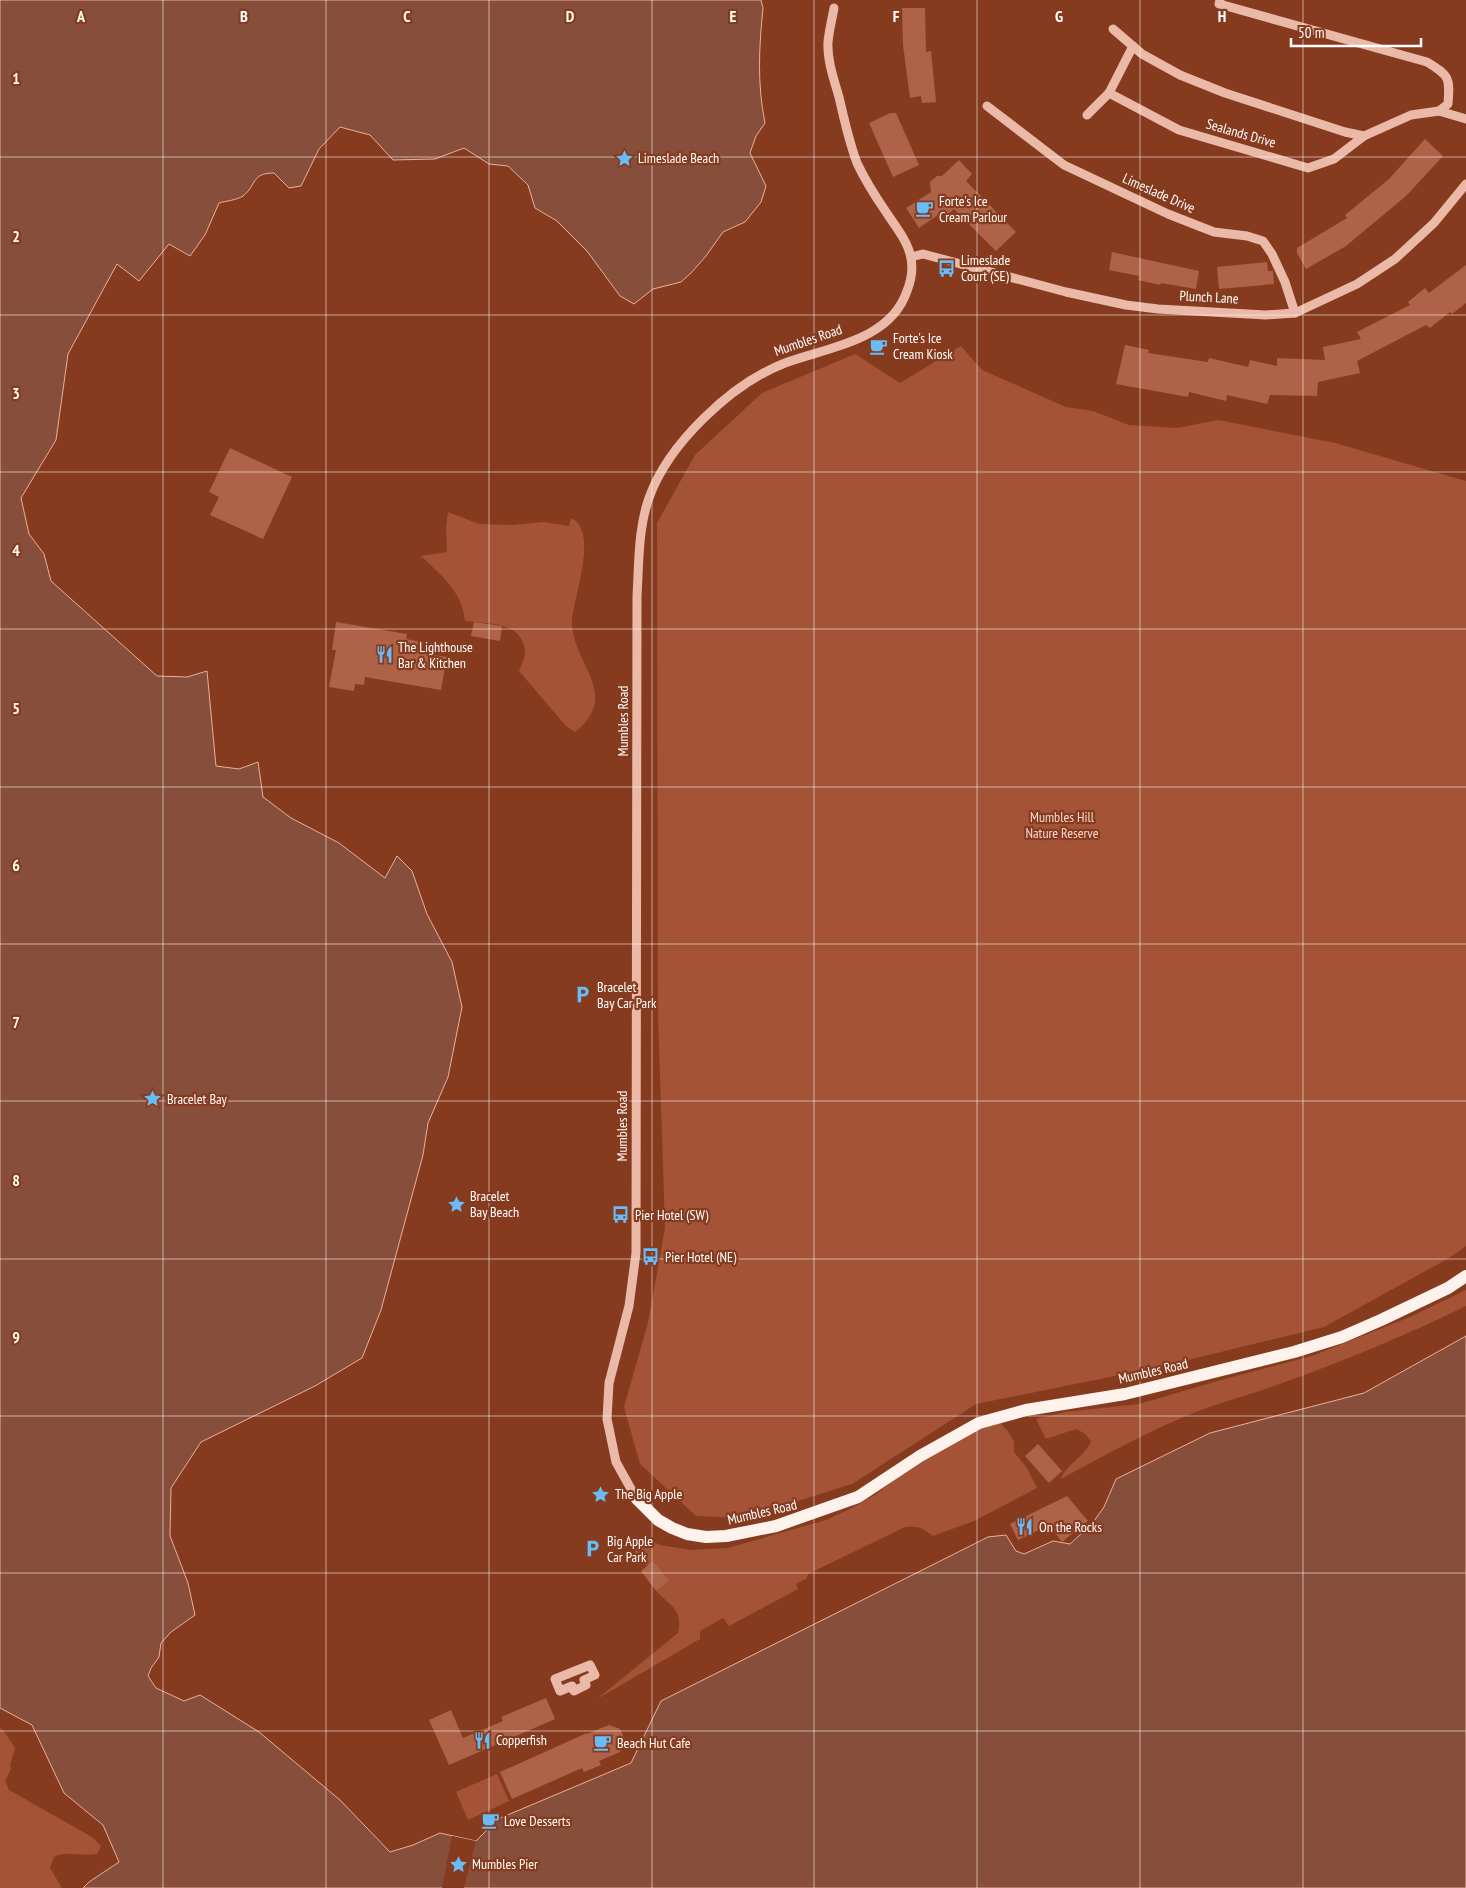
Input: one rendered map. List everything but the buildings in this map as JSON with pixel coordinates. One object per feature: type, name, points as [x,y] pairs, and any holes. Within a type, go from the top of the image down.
[{"type":"main road","name":"Mumbles Road","points":[[636,1498],[658,1520],[687,1534],[706,1537],[726,1536],[776,1526],[858,1497],[920,1456],[979,1423],[1026,1410],[1125,1394],[1294,1352],[1342,1336],[1381,1320],[1448,1288],[1466,1276]]},
{"type":"street","points":[[1220,0],[1219,4],[1427,62],[1443,72],[1449,83],[1448,104],[1439,111]]},
{"type":"street","name":"Mumbles Road","points":[[636,1498],[616,1462],[607,1419],[609,1383],[629,1306],[636,1254],[637,596],[640,537],[649,498],[665,466],[691,434],[727,397],[745,383],[785,363],[867,335],[892,316],[900,306],[910,283],[911,257],[901,233],[869,186],[857,163],[848,134],[830,62],[828,43],[834,8]]},
{"type":"street","points":[[1113,29],[1142,54],[1180,75],[1225,94],[1345,132],[1364,136]]},
{"type":"street","points":[[1087,115],[1109,93],[1133,46]]},
{"type":"street","name":"Sealands Drive","points":[[1109,93],[1180,130],[1308,168],[1334,159],[1364,136],[1411,115],[1439,111],[1466,119]]},
{"type":"street","name":"Limeslade Drive","points":[[987,106],[1064,165],[1214,232],[1247,236],[1263,241],[1276,261],[1295,313]]},
{"type":"street","name":"Plunch Lane","points":[[911,257],[923,254],[1066,292],[1126,305],[1266,314],[1295,313],[1357,284],[1395,259],[1434,223],[1466,184]]},
{"type":"street","points":[[590,1665],[594,1675],[584,1680],[586,1685],[574,1691],[572,1686],[560,1691],[555,1679],[590,1665]]},
{"type":"green space","name":"Mumbles Hill Nature Reserve","points":[[961,346],[982,370],[1066,407],[1093,411],[1129,425],[1177,428],[1218,420],[1335,443],[1466,481],[1466,1246],[1449,1258],[1324,1327],[1159,1367],[976,1404],[852,1484],[744,1518],[696,1516],[640,1464],[624,1407],[648,1323],[665,1228],[658,1015],[657,523],[695,455],[762,393],[855,354],[900,383]]},
{"type":"green space","points":[[448,512],[479,524],[512,525],[543,522],[569,526],[571,518],[579,525],[583,536],[583,564],[572,620],[578,650],[595,691],[594,704],[589,718],[575,732],[566,726],[519,671],[525,652],[523,642],[518,634],[503,626],[465,621],[460,601],[455,592],[443,577],[421,556],[447,552],[446,527]]},
{"type":"green space","points":[[1466,1290],[1466,1306],[1443,1317],[1325,1367],[1183,1417],[1130,1442],[1061,1479],[1063,1474],[1084,1452],[1091,1441],[1084,1433],[1076,1429],[1046,1439],[1036,1419],[1065,1412],[1139,1404],[1312,1356],[1410,1317]]},
{"type":"green space","points":[[1000,1423],[1014,1442],[1014,1452],[1027,1468],[1037,1488],[974,1521],[933,1536],[920,1528],[913,1526],[905,1527],[808,1574],[806,1579],[796,1584],[798,1589],[729,1626],[723,1618],[700,1631],[700,1639],[597,1699],[678,1633],[679,1619],[677,1614],[671,1605],[656,1591],[668,1581],[653,1561],[648,1566],[637,1558],[633,1548],[650,1540],[660,1545],[690,1550],[728,1548],[826,1520],[875,1495],[915,1464],[981,1428]]},
{"type":"green space","points":[[0,1728],[15,1748],[10,1765],[11,1769],[5,1781],[9,1790],[92,1837],[101,1846],[97,1854],[63,1854],[54,1857],[50,1868],[62,1888],[0,1888]]},
{"type":"green space","points":[[497,1774],[509,1801],[468,1820],[456,1792]]},
{"type":"shaded area","points":[[0,0],[761,0],[763,8],[760,66],[762,108],[765,123],[756,136],[750,153],[766,186],[761,202],[745,222],[723,232],[706,256],[681,282],[653,289],[634,304],[620,296],[587,251],[557,221],[535,208],[528,185],[508,166],[489,164],[464,148],[435,159],[393,160],[370,135],[340,127],[319,149],[301,186],[289,188],[274,173],[261,175],[243,196],[219,203],[205,235],[190,256],[169,244],[139,281],[117,264],[68,354],[56,440],[21,498],[29,534],[44,554],[51,581],[157,676],[187,677],[207,671],[216,766],[239,769],[258,762],[263,797],[291,818],[339,843],[385,878],[397,856],[412,871],[427,914],[452,962],[462,1007],[448,1077],[428,1123],[423,1155],[381,1310],[362,1358],[315,1386],[201,1442],[171,1488],[170,1536],[188,1583],[195,1615],[171,1632],[161,1643],[159,1657],[148,1676],[156,1688],[184,1701],[200,1695],[259,1732],[340,1800],[390,1852],[413,1845],[440,1833],[476,1841],[498,1819],[631,1763],[661,1701],[988,1537],[1006,1535],[1016,1551],[1024,1554],[1053,1541],[1070,1544],[1091,1525],[1104,1507],[1116,1479],[1210,1433],[1364,1393],[1466,1336],[1466,1888],[83,1888],[119,1862],[103,1825],[64,1793],[32,1725],[0,1708]]},
{"type":"pier","name":"Mumbles Pier","points":[[452,1836],[476,1841],[464,1888],[442,1888]]},
{"type":"place","name":"Limeslade Beach","points":[[624,158]]},
{"type":"place","name":"Forte's Ice Cream Parlour","points":[[925,209]]},
{"type":"place","name":"Limeslade Court (SE)","points":[[947,268]]},
{"type":"place","name":"Forte's Ice Cream Kiosk","points":[[879,346]]},
{"type":"place","name":"The Lighthouse Bar & Kitchen","points":[[384,655]]},
{"type":"place","name":"Bracelet Bay Car Park","points":[[583,995]]},
{"type":"place","name":"Bracelet Bay","points":[[153,1099]]},
{"type":"place","name":"Bracelet Bay Beach","points":[[456,1204]]},
{"type":"place","name":"Pier Hotel (SW)","points":[[621,1215]]},
{"type":"place","name":"Pier Hotel (NE)","points":[[651,1257]]},
{"type":"place","name":"The Big Apple","points":[[601,1494]]},
{"type":"place","name":"On the Rocks","points":[[1025,1527]]},
{"type":"place","name":"Big Apple Car Park","points":[[593,1549]]},
{"type":"place","name":"Copperfish","points":[[482,1740]]},
{"type":"place","name":"Beach Hut Cafe","points":[[603,1743]]},
{"type":"place","name":"Love Desserts","points":[[490,1821]]},
{"type":"place","name":"Mumbles Pier","points":[[458,1864]]}]
